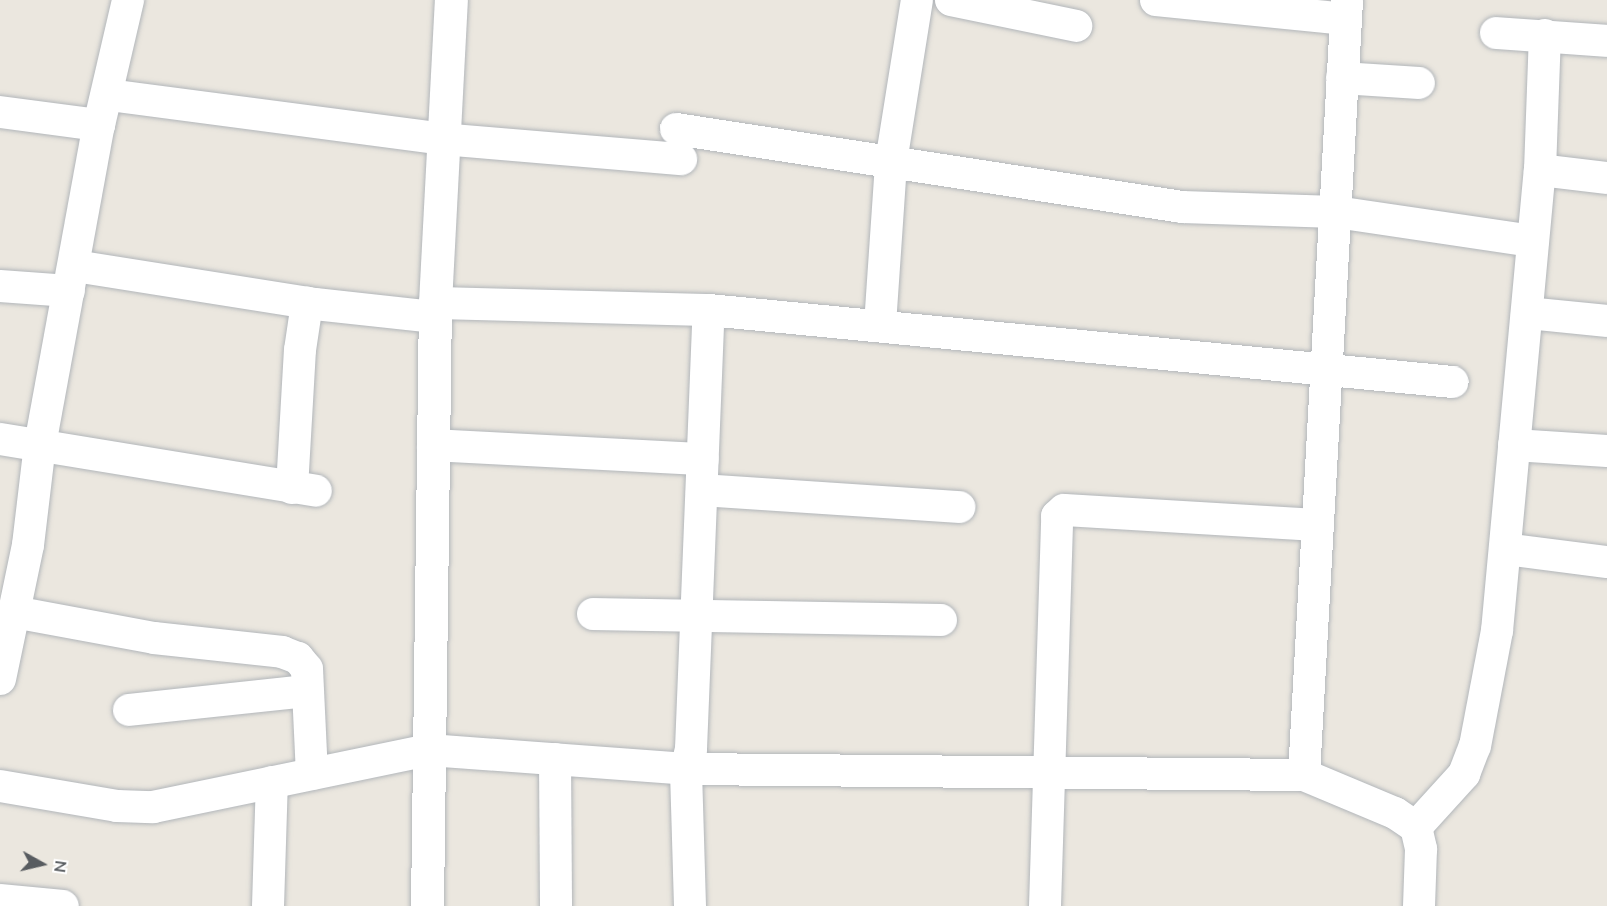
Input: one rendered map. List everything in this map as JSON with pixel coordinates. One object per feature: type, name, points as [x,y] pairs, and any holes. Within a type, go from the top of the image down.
[{"type":"street","points":[[0,679],[28,545],[40,445],[99,125],[109,95],[129,0]]},
{"type":"street","points":[[427,906],[435,310],[441,139],[451,0]]},
{"type":"street","points":[[880,325],[891,162],[917,0]]},
{"type":"street","points":[[951,0],[1076,26]]},
{"type":"street","points":[[1156,0],[1346,9],[1304,775]]},
{"type":"street","points":[[1496,33],[1607,41]]},
{"type":"street","points":[[1416,827],[1464,774],[1475,746],[1497,631],[1540,170],[1545,35]]},
{"type":"street","points":[[1342,78],[1419,83]]},
{"type":"street","points":[[109,95],[441,139],[679,144],[891,162],[1182,207],[1336,212],[1533,241]]},
{"type":"street","points":[[0,111],[99,125]]},
{"type":"street","points":[[1540,170],[1607,178]]},
{"type":"street","points":[[0,286],[72,279],[307,303],[435,310],[709,310],[880,325],[1327,372],[1453,382]]},
{"type":"street","points":[[0,439],[304,490],[300,350],[307,303]]},
{"type":"street","points":[[690,906],[686,769],[691,749],[709,310]]},
{"type":"street","points":[[1527,314],[1607,321]]},
{"type":"street","points":[[433,445],[703,459]]},
{"type":"street","points":[[1514,445],[1607,451]]},
{"type":"street","points":[[702,490],[958,507]]},
{"type":"street","points":[[1045,906],[1055,525],[1064,510],[1318,525]]},
{"type":"street","points":[[1504,549],[1607,562]]},
{"type":"street","points":[[14,612],[154,638],[282,652],[298,658],[307,669],[312,774]]},
{"type":"street","points":[[592,614],[941,620]]},
{"type":"street","points":[[129,710],[308,691]]},
{"type":"street","points":[[0,786],[117,806],[153,807],[429,750],[686,769],[1304,775],[1395,813],[1416,827],[1421,849],[1419,906]]},
{"type":"street","points":[[555,759],[556,906]]},
{"type":"street","points":[[268,906],[272,782]]},
{"type":"street","points":[[0,900],[63,906]]}]
